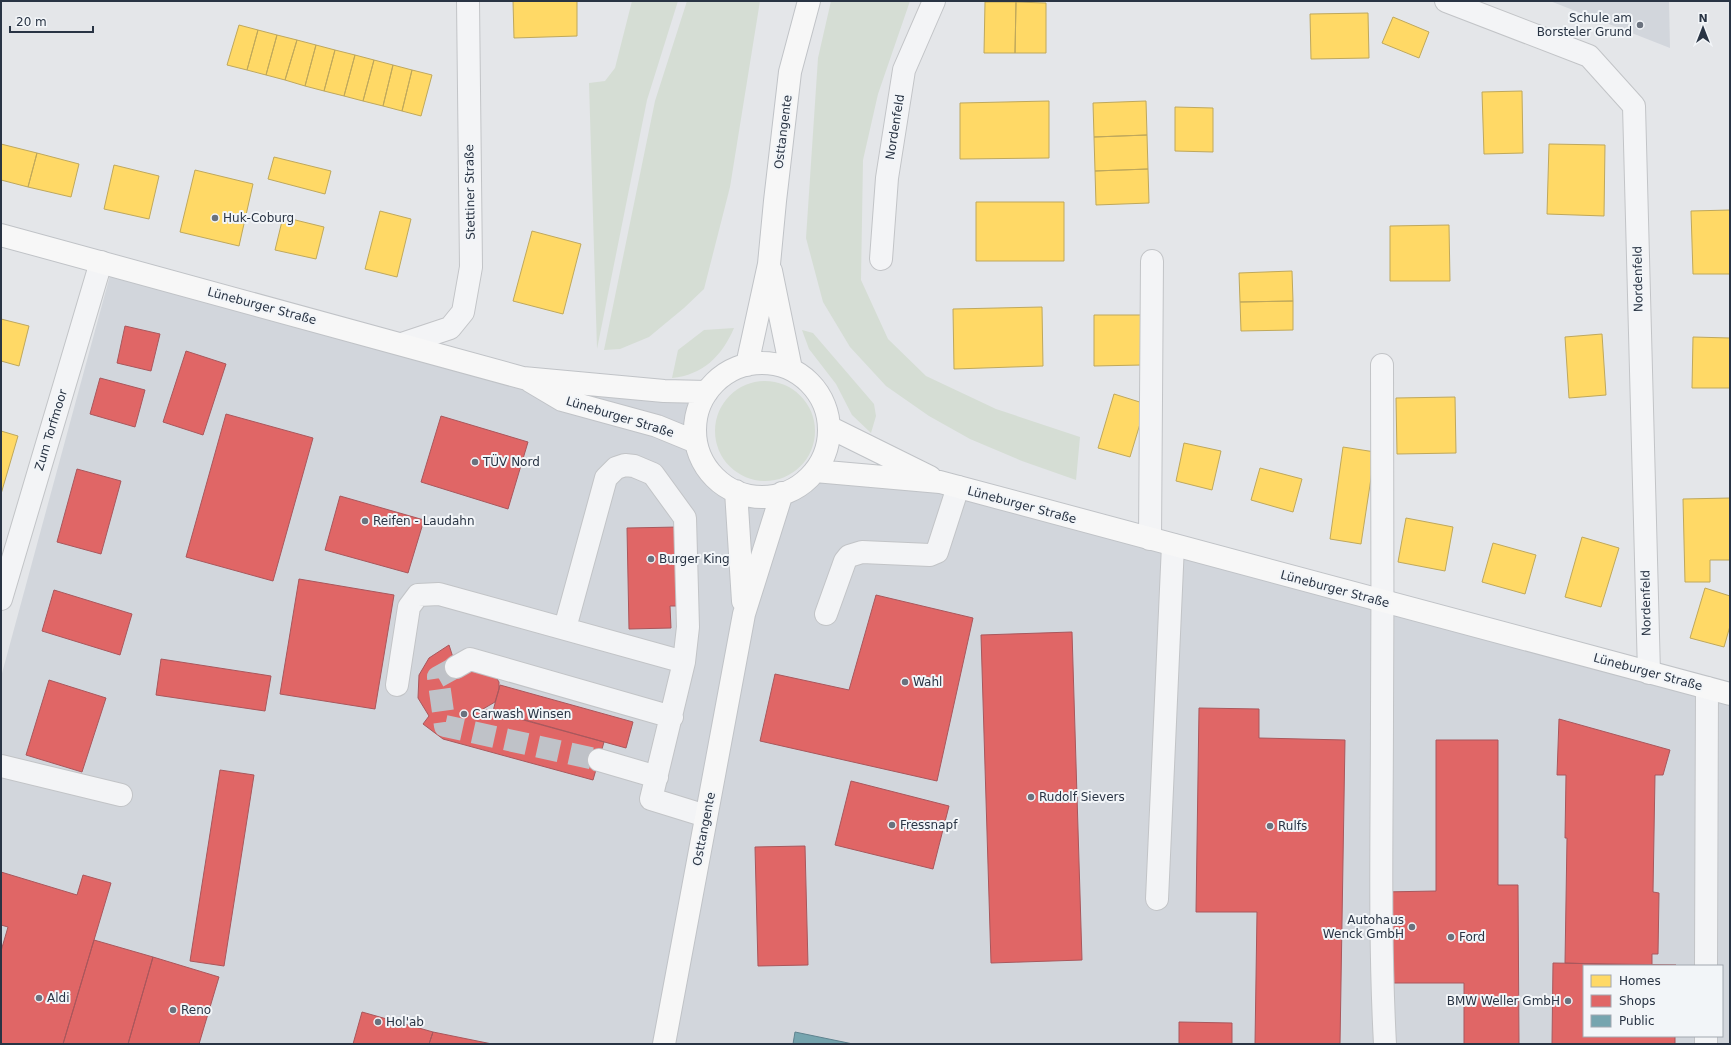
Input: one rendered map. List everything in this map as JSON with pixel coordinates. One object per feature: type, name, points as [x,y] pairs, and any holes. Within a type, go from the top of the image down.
[{"type":"main road","name":"Osttangente","points":[[747,365],[769,264],[790,72],[809,1]]},
{"type":"main road","name":"Lüneburger Straße","points":[[1,235],[523,378],[664,392],[707,392]]},
{"type":"main road","name":"Osttangente","points":[[769,264],[791,369]]},
{"type":"main road","points":[[762,363],[791,369],[811,384],[824,404],[829,427],[828,443],[823,458],[815,471],[795,488],[782,494],[751,496],[724,485],[710,471],[700,454],[696,442],[697,416],[707,392],[724,375],[735,368],[762,363]]},
{"type":"main road","name":"Lüneburger Straße","points":[[523,378],[562,400],[657,426],[696,442]]},
{"type":"main road","name":"Lüneburger Straße","points":[[829,427],[949,485]]},
{"type":"main road","name":"Lüneburger Straße","points":[[815,471],[949,485],[1730,694]]},
{"type":"main road","name":"Osttangente","points":[[736,491],[744,614]]},
{"type":"main road","name":"Osttangente","points":[[664,1044],[744,614],[782,494]]},
{"type":"street","name":"Stettiner Straße","points":[[402,344],[450,328],[463,312],[471,267],[468,1]]},
{"type":"street","name":"Nordenfeld","points":[[881,259],[887,178],[904,70],[934,1]]},
{"type":"street","name":"Nordenfeld","points":[[1446,1],[1589,56],[1634,106],[1649,673]]},
{"type":"street","points":[[1150,539],[1152,261]]},
{"type":"street","name":"Zum Torfmoor","points":[[1,599],[101,262]]},
{"type":"street","points":[[1382,365],[1383,602],[1381,891],[1384,1044]]},
{"type":"street","points":[[565,628],[606,478],[616,468],[625,465],[634,466],[653,474],[685,518],[688,627],[684,662],[672,717],[651,799],[706,816]]},
{"type":"street","points":[[826,614],[845,561],[849,556],[862,552],[930,555],[937,552],[949,485]]},
{"type":"street","points":[[1157,900],[1173,545]]},
{"type":"street","points":[[397,685],[409,607],[418,595],[439,594],[684,662]]},
{"type":"street","points":[[456,667],[470,659],[672,717]]},
{"type":"street","points":[[1706,965],[1707,688]]},
{"type":"street","points":[[598,760],[657,777]]},
{"type":"street","points":[[1,766],[121,795]]},
{"type":"shaded area","points":[[632,1],[678,1],[647,100],[597,349],[589,83],[605,81],[615,68]]},
{"type":"shaded area","points":[[687,1],[760,1],[730,187],[704,289],[649,337],[620,349],[604,350],[655,101]]},
{"type":"shaded area","points":[[831,1],[910,1],[878,94],[863,160],[861,280],[888,339],[926,376],[996,409],[1080,437],[1076,480],[1022,461],[970,439],[929,416],[886,386],[850,347],[823,302],[806,238],[818,58]]},
{"type":"shaded area","name":"Schule am Borsteler Grund","points":[[1550,1],[1669,1],[1670,48]]},
{"type":"shaded area","points":[[115,257],[523,378],[705,391],[696,416],[694,429],[695,442],[705,468],[714,478],[736,493],[751,497],[767,498],[795,489],[815,472],[940,482],[1730,694],[1730,1044],[1,1044],[1,677]]},
{"type":"shaded area","points":[[734,328],[724,347],[710,362],[693,373],[672,378],[678,350],[704,330]]},
{"type":"shaded area","points":[[802,330],[813,333],[874,404],[876,416],[871,433],[852,415],[836,384],[809,349]]},
{"type":"shaded area","points":[[765,381],[775,382],[793,389],[807,403],[814,421],[814,441],[807,459],[793,473],[775,480],[765,481],[755,480],[737,473],[723,459],[716,441],[715,431],[716,421],[723,403],[737,389],[755,382]]},
{"type":"building: Homes","points":[[513,1],[577,1],[577,36],[514,38]]},
{"type":"building: Homes","points":[[985,2],[1016,2],[1015,53],[984,53]]},
{"type":"building: Homes","points":[[1016,2],[1046,3],[1046,53],[1015,53]]},
{"type":"building: Homes","points":[[1368,13],[1369,58],[1311,59],[1310,14]]},
{"type":"building: Homes","points":[[1393,17],[1429,32],[1419,58],[1382,43]]},
{"type":"building: Homes","points":[[239,25],[258,30],[247,70],[227,65]]},
{"type":"building: Homes","points":[[258,30],[277,35],[266,75],[247,70]]},
{"type":"building: Homes","points":[[277,35],[297,40],[285,80],[266,75]]},
{"type":"building: Homes","points":[[297,40],[316,45],[305,86],[285,80]]},
{"type":"building: Homes","points":[[316,45],[335,50],[324,91],[305,86]]},
{"type":"building: Homes","points":[[335,50],[355,55],[344,96],[324,91]]},
{"type":"building: Homes","points":[[355,55],[374,60],[363,101],[344,96]]},
{"type":"building: Homes","points":[[374,60],[393,65],[383,106],[363,101]]},
{"type":"building: Homes","points":[[393,65],[412,70],[402,111],[383,106]]},
{"type":"building: Homes","points":[[412,70],[432,75],[421,116],[402,111]]},
{"type":"building: Homes","points":[[1522,91],[1523,153],[1484,154],[1482,92]]},
{"type":"building: Homes","points":[[1049,101],[1049,158],[960,159],[960,103]]},
{"type":"building: Homes","points":[[1146,101],[1147,135],[1094,137],[1093,103]]},
{"type":"building: Homes","points":[[1175,107],[1213,108],[1213,152],[1175,151]]},
{"type":"building: Homes","points":[[1147,135],[1148,169],[1095,171],[1094,137]]},
{"type":"building: Homes","points":[[1,144],[37,153],[28,187],[1,180]]},
{"type":"building: Homes","points":[[1549,144],[1605,145],[1604,216],[1547,214]]},
{"type":"building: Homes","points":[[37,153],[79,164],[71,197],[28,187]]},
{"type":"building: Homes","points":[[274,157],[331,171],[325,194],[268,179]]},
{"type":"building: Homes","points":[[114,165],[159,176],[149,219],[104,209]]},
{"type":"building: Homes","points":[[1148,169],[1149,203],[1096,205],[1095,171]]},
{"type":"building: Homes","points":[[195,170],[253,184],[239,246],[180,232]]},
{"type":"building: Homes","points":[[976,202],[1064,202],[1064,261],[976,261]]},
{"type":"building: Homes","points":[[1730,210],[1730,274],[1693,274],[1691,211]]},
{"type":"building: Homes","points":[[380,211],[411,219],[397,277],[365,269]]},
{"type":"building: Homes","points":[[283,217],[324,227],[316,259],[275,250]]},
{"type":"building: Homes","points":[[1449,225],[1450,281],[1390,281],[1390,226]]},
{"type":"building: Homes","points":[[532,231],[581,244],[563,314],[513,301]]},
{"type":"building: Homes","points":[[1292,271],[1293,301],[1240,302],[1239,273]]},
{"type":"building: Homes","points":[[1293,301],[1293,330],[1241,331],[1240,302]]},
{"type":"building: Homes","points":[[1042,307],[1043,366],[954,369],[953,309]]},
{"type":"building: Homes","points":[[1094,315],[1142,315],[1142,365],[1094,366]]},
{"type":"building: Homes","points":[[1,319],[29,326],[19,366],[1,361]]},
{"type":"building: Homes","points":[[1602,334],[1606,395],[1569,398],[1565,337]]},
{"type":"building: Homes","points":[[1693,337],[1730,338],[1730,388],[1692,388]]},
{"type":"building: Homes","points":[[1114,394],[1146,404],[1130,457],[1098,448]]},
{"type":"building: Homes","points":[[1455,397],[1456,453],[1397,454],[1396,398]]},
{"type":"building: Homes","points":[[1,431],[18,436],[1,494]]},
{"type":"building: Homes","points":[[1184,443],[1221,451],[1212,490],[1176,481]]},
{"type":"building: Homes","points":[[1343,447],[1375,452],[1361,544],[1330,539]]},
{"type":"building: Homes","points":[[1260,468],[1302,479],[1293,512],[1251,500]]},
{"type":"building: Homes","points":[[1730,498],[1730,560],[1710,560],[1710,582],[1685,582],[1683,499]]},
{"type":"building: Homes","points":[[1406,518],[1453,527],[1445,571],[1398,562]]},
{"type":"building: Homes","points":[[1582,537],[1619,548],[1601,607],[1565,597]]},
{"type":"building: Homes","points":[[1493,543],[1536,555],[1525,594],[1482,582]]},
{"type":"building: Homes","points":[[1705,588],[1730,596],[1730,626],[1724,647],[1690,638]]},
{"type":"building: Shops","points":[[125,326],[160,334],[151,371],[117,363]]},
{"type":"building: Shops","points":[[186,351],[226,364],[203,435],[163,422]]},
{"type":"building: Shops","points":[[100,378],[145,390],[135,427],[90,414]]},
{"type":"building: Shops","points":[[226,414],[313,438],[273,581],[186,557]]},
{"type":"building: Shops","name":"TÜV Nord","points":[[441,416],[528,442],[508,509],[421,482]]},
{"type":"building: Shops","points":[[77,469],[121,481],[101,554],[57,542]]},
{"type":"building: Shops","points":[[340,496],[424,520],[408,573],[325,550]]},
{"type":"building: Shops","points":[[679,527],[681,606],[670,606],[671,628],[629,629],[627,528]]},
{"type":"building: Shops","points":[[299,579],[394,595],[375,709],[280,694]]},
{"type":"building: Shops","points":[[54,590],[132,614],[120,655],[42,631]]},
{"type":"building: Shops","name":"Wahl","points":[[876,595],[973,618],[937,781],[760,741],[775,674],[849,690]]},
{"type":"building: Shops","name":"Rudolf Sievers","points":[[1072,632],[1082,960],[991,963],[981,635]]},
{"type":"building: Shops","name":"Carwash Winsen","points":[[449,645],[456,667],[492,671],[499,682],[499,689],[495,702],[483,709],[604,742],[593,780],[443,739],[423,724],[429,716],[418,698],[419,675],[429,658]]},
{"type":"building: Shops","points":[[161,659],[271,676],[265,711],[156,695]]},
{"type":"building: Shops","points":[[49,680],[106,698],[82,772],[26,755]]},
{"type":"building: Shops","points":[[500,685],[633,722],[626,748],[493,711]]},
{"type":"building: Shops","name":"Rulfs","points":[[1199,708],[1259,709],[1259,738],[1345,740],[1340,1044],[1255,1044],[1257,912],[1196,912]]},
{"type":"building: Shops","points":[[1559,719],[1670,750],[1663,775],[1655,775],[1653,892],[1659,893],[1658,954],[1652,954],[1652,965],[1565,963],[1567,838],[1565,838],[1566,775],[1557,775]]},
{"type":"building: Shops","name":"Ford","points":[[1436,740],[1498,740],[1498,885],[1518,885],[1519,1044],[1464,1044],[1464,983],[1384,983],[1383,892],[1436,891]]},
{"type":"building: Shops","points":[[220,770],[254,775],[224,966],[190,961]]},
{"type":"building: Shops","name":"Fressnapf","points":[[851,781],[949,806],[933,869],[835,845]]},
{"type":"building: Shops","points":[[805,846],[808,965],[758,966],[755,847]]},
{"type":"building: Shops","name":"Aldi","points":[[1,872],[77,895],[83,875],[111,883],[63,1044],[1,1044],[1,951],[8,927],[1,925]]},
{"type":"building: Shops","points":[[94,940],[153,957],[128,1044],[63,1044]]},
{"type":"building: Shops","name":"Reno","points":[[153,957],[219,977],[199,1044],[128,1044]]},
{"type":"building: Shops","name":"BMW Weller GmbH","points":[[1553,963],[1676,965],[1583,965],[1583,1037],[1675,1037],[1675,1044],[1552,1044]]},
{"type":"building: Shops","name":"Hol'ab","points":[[362,1012],[433,1032],[429,1044],[353,1044]]},
{"type":"building: Shops","points":[[1179,1022],[1232,1023],[1232,1044],[1179,1044]]},
{"type":"building: Shops","points":[[433,1032],[492,1044],[429,1044]]},
{"type":"building: Public","points":[[795,1032],[853,1044],[793,1044]]},
{"type":"tunnel","points":[[456,667],[438,677],[445,726],[599,760]]},
{"type":"place","name":"Schule am Borsteler Grund","points":[[1640,25]]},
{"type":"place","name":"Huk-Coburg","points":[[215,218]]},
{"type":"place","name":"TÜV Nord","points":[[475,462]]},
{"type":"place","name":"Reifen - Laudahn","points":[[365,521]]},
{"type":"place","name":"Burger King","points":[[651,559]]},
{"type":"place","name":"Wahl","points":[[905,682]]},
{"type":"place","name":"Carwash Winsen","points":[[464,714]]},
{"type":"place","name":"Rudolf Sievers","points":[[1031,797]]},
{"type":"place","name":"Fressnapf","points":[[892,825]]},
{"type":"place","name":"Rulfs","points":[[1270,826]]},
{"type":"place","name":"Autohaus Wenck GmbH","points":[[1412,927]]},
{"type":"place","name":"Ford","points":[[1451,937]]},
{"type":"place","name":"Aldi","points":[[39,998]]},
{"type":"place","name":"BMW Weller GmbH","points":[[1568,1001]]},
{"type":"place","name":"Reno","points":[[173,1010]]},
{"type":"place","name":"Hol'ab","points":[[378,1022]]}]
